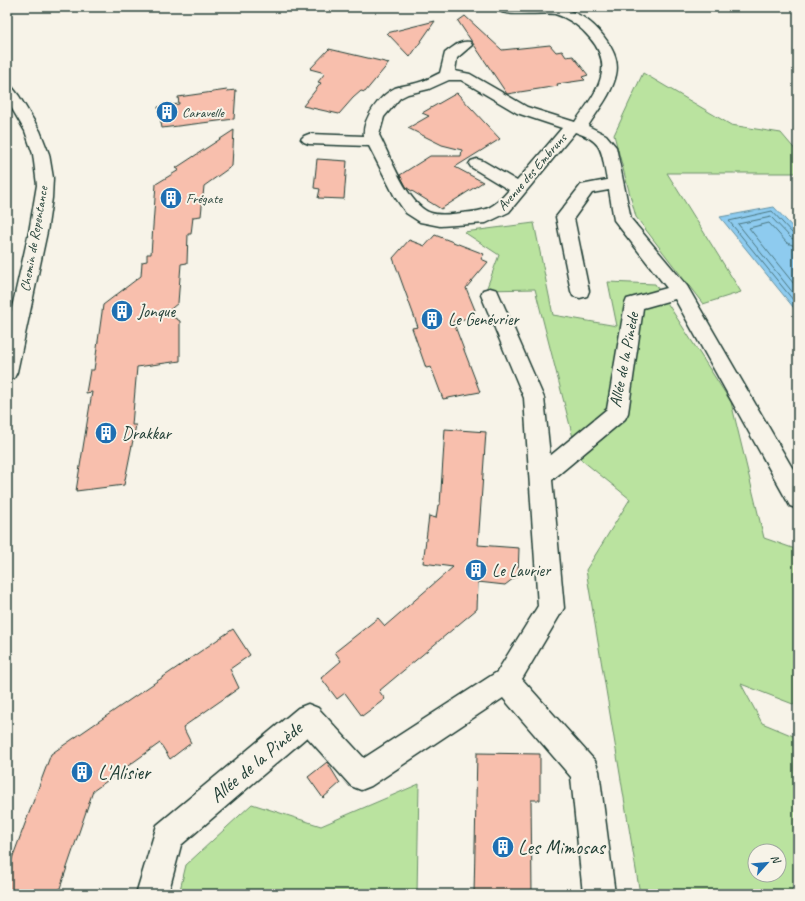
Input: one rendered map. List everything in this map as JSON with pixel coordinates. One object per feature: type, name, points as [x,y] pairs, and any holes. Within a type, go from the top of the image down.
[{"type":"street","points":[[505,10],[538,8],[561,10],[585,25],[606,51],[610,60],[607,79],[575,127]]},
{"type":"street","points":[[309,139],[373,140],[371,130],[374,122],[394,95],[398,92],[425,85],[447,75],[450,56],[465,45]]},
{"type":"street","name":"Avenue des Embruns","points":[[447,75],[465,77],[522,110],[598,135],[608,147],[623,220],[680,291],[798,499]]},
{"type":"street","name":"Chemin de Repentance","points":[[7,90],[18,102],[30,124],[38,143],[45,178],[34,254],[7,372]]},
{"type":"street","name":"Avenue des Embruns","points":[[373,140],[403,197],[412,208],[426,218],[440,220],[491,216],[504,208],[519,189],[575,127]]},
{"type":"street","points":[[477,164],[519,189]]},
{"type":"street","points":[[580,291],[565,217],[587,189],[616,184]]},
{"type":"street","name":"Allée de la Pinède","points":[[540,477],[617,412],[634,304],[680,291]]},
{"type":"street","name":"Allée de la Pinède","points":[[152,894],[168,836],[308,718],[361,776],[506,681],[551,608],[534,398],[490,295]]},
{"type":"street","points":[[506,681],[585,771],[599,894]]},
{"type":"green space","points":[[643,73],[731,125],[781,133],[798,153],[798,173],[667,173],[741,292],[703,304],[636,217],[614,135]]},
{"type":"green space","points":[[534,223],[553,315],[617,326],[608,282],[655,284],[731,402],[764,538],[798,550],[798,706],[741,684],[762,723],[798,738],[798,894],[640,894],[586,570],[630,499],[578,457],[535,289],[486,290],[499,255],[464,232]]},
{"type":"green space","points":[[419,784],[417,894],[179,894],[186,865],[252,804],[321,826]]},
{"type":"water","points":[[774,207],[798,233],[798,313],[720,217]]},
{"type":"building","points":[[465,16],[502,50],[550,45],[556,52],[562,51],[566,57],[573,56],[588,75],[582,77],[585,80],[507,94],[458,21]]},
{"type":"building","points":[[435,21],[410,57],[387,33]]},
{"type":"building","points":[[329,49],[389,63],[365,92],[361,91],[339,114],[303,106],[321,83],[318,82],[325,73],[310,69]]},
{"type":"building","points":[[236,90],[234,119],[162,128],[158,107],[179,104],[178,97]]},
{"type":"building","points":[[457,93],[500,139],[455,167],[483,182],[441,209],[407,188],[400,175],[430,156],[461,156],[462,150],[442,145],[408,128],[429,116],[422,113]]},
{"type":"building","points":[[234,130],[232,166],[204,186],[201,216],[193,217],[191,234],[188,234],[187,263],[181,264],[178,303],[166,313],[180,321],[180,361],[137,367],[132,425],[136,425],[124,485],[76,491],[92,392],[86,393],[90,370],[94,370],[103,305],[141,276],[142,262],[147,261],[147,254],[151,254],[156,184],[179,170],[176,168]]},
{"type":"building","points":[[317,159],[347,161],[344,199],[318,198],[320,189],[314,188]]},
{"type":"building","name":"Le Genévrier","points":[[435,235],[484,254],[481,259],[488,262],[466,288],[475,310],[470,318],[453,321],[480,392],[443,399],[431,367],[426,368],[412,328],[418,327],[393,258],[409,240],[425,246]]},
{"type":"building","name":"Le Laurier","points":[[445,429],[486,432],[478,545],[519,548],[518,575],[505,585],[478,582],[477,609],[379,691],[385,699],[362,716],[345,693],[337,699],[321,678],[341,661],[335,652],[378,618],[385,626],[453,567],[423,563],[429,516],[436,518],[438,505],[440,505]]},
{"type":"building","name":"L'Alisier","points":[[233,629],[250,655],[230,669],[239,688],[183,727],[191,743],[170,759],[160,743],[93,791],[58,894],[7,894],[7,872],[51,754]]},
{"type":"building","name":"Les Mimosas","points":[[477,753],[540,754],[540,800],[531,800],[532,894],[474,894]]},
{"type":"building","points":[[327,762],[340,783],[323,798],[308,777]]},
{"type":"place","name":"Caravelle","points":[[167,112]]},
{"type":"place","name":"Frégate","points":[[171,198]]},
{"type":"place","name":"Jonque","points":[[122,311]]},
{"type":"place","name":"Le Genévrier","points":[[432,319]]},
{"type":"place","name":"Drakkar","points":[[106,433]]},
{"type":"place","name":"Le Laurier","points":[[476,570]]},
{"type":"place","name":"L'Alisier","points":[[82,772]]},
{"type":"place","name":"Les Mimosas","points":[[503,847]]}]
